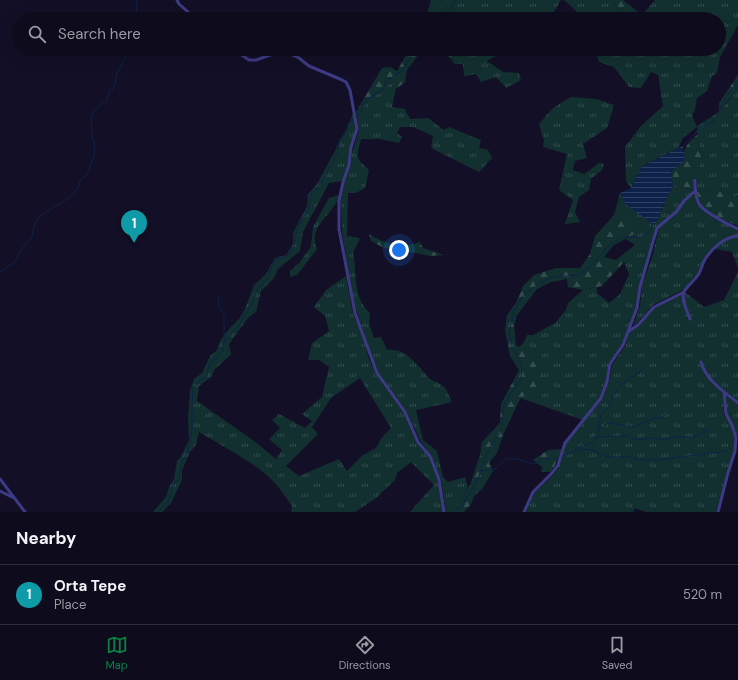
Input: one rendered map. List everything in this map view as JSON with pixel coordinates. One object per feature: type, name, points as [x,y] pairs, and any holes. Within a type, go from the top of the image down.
[{"type":"street","points":[[177,0],[179,4],[188,12]]},
{"type":"street","points":[[243,56],[249,60],[256,60],[267,56]]},
{"type":"street","points":[[294,56],[309,66],[340,78],[346,82],[350,90],[357,129],[351,147],[349,165],[343,182],[339,201],[340,229],[355,313],[377,373],[405,412],[418,442],[430,456],[439,479],[444,512]]},
{"type":"street","points":[[695,180],[695,191],[698,204],[715,217],[738,229]]},
{"type":"street","points":[[524,512],[533,492],[558,465],[565,443],[601,398],[607,382],[610,364],[623,345],[637,308],[640,287],[657,228],[676,212],[684,201],[695,191]]},
{"type":"street","points":[[629,331],[638,325],[654,306],[684,292],[698,274],[705,260],[723,240],[738,236]]},
{"type":"street","points":[[684,292],[683,299],[690,319]]},
{"type":"street","points":[[701,362],[703,370],[707,376],[738,403]]},
{"type":"street","points":[[718,512],[735,451],[736,437],[726,414],[724,392]]},
{"type":"street","points":[[0,479],[25,512]]},
{"type":"street","points":[[0,491],[16,499]]},
{"type":"green space","points":[[431,0],[443,0],[442,12],[427,12]]},
{"type":"green space","points":[[443,0],[561,0],[554,12],[441,12]]},
{"type":"green space","points":[[564,0],[611,0],[615,3],[619,12],[577,12]]},
{"type":"green space","points":[[611,0],[623,0],[629,5],[628,12],[619,12],[615,3]]},
{"type":"green space","points":[[655,0],[738,0],[738,25],[726,46],[726,12],[645,12]]},
{"type":"green space","points":[[629,5],[638,12],[627,12]]},
{"type":"green space","points":[[405,56],[417,56],[407,70],[405,82],[396,89],[397,83],[393,81],[356,112],[382,68],[390,67],[397,71]]},
{"type":"green space","points":[[448,56],[496,56],[487,61],[503,72],[519,73],[521,80],[506,88],[496,77],[481,82],[476,74],[464,76],[463,64],[455,64]]},
{"type":"green space","points":[[597,56],[721,56],[717,73],[712,76],[707,91],[697,98],[695,110],[692,115],[697,127],[683,138],[678,148],[642,166],[631,188],[626,181],[625,147],[641,126],[663,106],[658,75],[651,72],[641,88],[629,87],[614,67],[599,62]]},
{"type":"green space","points":[[738,75],[738,88],[719,111],[719,103]]},
{"type":"green space","points":[[393,81],[397,83],[392,107],[405,109],[410,119],[428,118],[444,130],[449,127],[481,140],[479,148],[488,150],[492,158],[479,172],[431,148],[433,136],[413,127],[400,127],[397,133],[402,137],[399,143],[380,139],[361,139],[358,149],[358,156],[361,162],[369,170],[365,188],[356,193],[348,193],[347,236],[360,238],[353,253],[356,284],[359,297],[370,313],[369,324],[374,338],[381,337],[387,350],[400,351],[411,358],[429,378],[445,388],[452,402],[416,410],[423,440],[437,451],[443,477],[448,482],[465,477],[468,488],[459,503],[457,512],[446,512],[441,479],[431,455],[420,440],[406,411],[378,373],[357,313],[342,232],[341,200],[344,182],[350,166],[353,149],[359,130],[356,112]]},
{"type":"green space","points":[[738,88],[738,195],[735,197],[714,189],[697,192],[697,180],[695,177],[702,158],[697,135],[697,127],[719,111]]},
{"type":"green space","points":[[571,97],[596,99],[614,105],[607,128],[583,144],[587,158],[575,161],[573,170],[584,174],[599,163],[604,164],[602,170],[591,179],[589,190],[579,197],[575,212],[580,222],[565,224],[573,200],[559,190],[567,154],[543,147],[544,140],[539,124],[553,108]]},
{"type":"green space","points":[[353,114],[356,129],[350,147],[348,165],[342,181],[329,183],[303,232],[300,251],[278,269],[274,278],[261,291],[256,312],[248,318],[229,344],[231,354],[214,370],[211,377],[199,386],[197,401],[254,441],[276,459],[282,450],[269,439],[280,428],[272,420],[279,414],[305,428],[312,421],[302,414],[322,397],[329,367],[319,360],[308,360],[312,343],[329,331],[325,316],[314,307],[326,290],[346,276],[353,314],[363,337],[369,359],[376,374],[404,412],[413,434],[429,456],[438,479],[443,512],[410,512],[434,485],[411,462],[397,473],[395,480],[375,499],[355,512],[291,512],[292,506],[278,487],[261,470],[199,432],[196,445],[190,452],[182,470],[182,480],[171,503],[162,512],[153,512],[166,497],[169,487],[174,479],[177,461],[181,457],[189,440],[188,419],[190,391],[194,379],[202,373],[210,356],[217,350],[221,339],[239,319],[245,309],[254,285],[266,274],[275,258],[286,255],[293,244],[293,233],[307,206],[308,194],[317,184]],"holes":[[[360,378],[391,428],[382,437],[376,448],[363,455],[347,471],[339,459],[299,476],[286,466],[318,434],[312,427],[331,398]]]},
{"type":"green space","points":[[697,135],[702,158],[694,180],[694,191],[673,185],[671,172],[684,160],[684,152],[687,146]]},
{"type":"green space","points":[[673,185],[694,191],[657,227],[636,308],[622,345],[609,364],[606,382],[600,398],[583,420],[520,398],[519,347],[524,342],[527,335],[533,335],[555,323],[566,310],[568,303],[583,290],[597,287],[597,293],[609,303],[620,294],[629,274],[624,262],[616,260],[635,245],[626,239],[634,234],[623,211],[614,215],[620,193],[625,204],[655,224]]},
{"type":"green space","points":[[714,189],[735,197],[738,195],[738,226],[716,217],[699,204],[697,192]]},
{"type":"green space","points":[[694,193],[697,205],[714,219],[738,230],[738,235],[722,240],[704,258],[697,274],[683,290],[653,305],[633,326],[640,306],[642,286],[653,254],[659,227]]},
{"type":"green space","points":[[339,195],[316,233],[315,240],[317,249],[297,275],[290,277],[290,271],[300,262],[311,246],[313,227],[329,198]]},
{"type":"green space","points":[[623,211],[637,223],[634,234],[613,246],[604,257],[624,262],[602,286],[583,290],[568,287],[567,279],[551,282],[537,289],[517,315],[514,326],[516,345],[535,361],[543,374],[540,387],[521,397],[503,435],[497,453],[489,463],[493,471],[482,489],[474,496],[471,504],[464,512],[457,512],[459,503],[470,485],[480,455],[482,442],[500,423],[501,404],[519,370],[510,356],[505,331],[507,315],[516,303],[523,286],[534,275],[556,268],[580,268],[590,254],[595,236],[614,215]]},
{"type":"green space","points":[[369,234],[387,243],[407,245],[420,242],[423,248],[444,255],[430,256],[384,248],[371,241]]},
{"type":"green space","points":[[738,237],[738,268],[732,252],[715,249],[724,241]]},
{"type":"green space","points":[[738,272],[738,402],[725,392],[708,375],[701,361],[700,362],[706,376],[723,393],[724,415],[731,425],[735,437],[734,450],[716,512],[646,512],[635,508],[633,512],[525,512],[534,493],[555,473],[566,443],[602,399],[609,382],[612,365],[625,346],[629,333],[639,326],[655,308],[683,293],[682,299],[688,319],[691,319],[684,299],[685,292],[704,307],[724,300]]},
{"type":"green space","points":[[725,395],[738,405],[737,435],[727,413]]},
{"type":"green space","points":[[562,449],[552,472],[541,472],[542,467],[533,460],[548,450]]},
{"type":"water","points":[[683,146],[685,160],[671,172],[673,185],[655,225],[625,204],[620,193],[631,188],[642,166]]},
{"type":"waterway","points":[[136,12],[137,0]]},
{"type":"waterway","points":[[446,12],[455,0]]},
{"type":"waterway","points":[[0,272],[14,263],[23,247],[32,237],[34,226],[39,217],[73,195],[79,186],[79,181],[87,175],[94,156],[95,146],[92,137],[91,117],[94,110],[106,101],[110,91],[114,88],[117,73],[126,56]]},
{"type":"waterway","points":[[357,117],[366,100],[380,91],[384,87],[386,81],[402,71],[411,56]]},
{"type":"waterway","points":[[683,146],[695,134],[699,127],[713,122],[727,96],[738,82]]},
{"type":"waterway","points":[[158,512],[169,498],[173,485],[179,480],[182,461],[188,452],[192,429],[193,389],[197,383],[206,377],[210,363],[217,358],[222,351],[224,342],[240,324],[251,305],[258,288],[267,280],[273,262],[279,258],[287,256],[294,247],[295,235],[308,210],[311,195],[322,182],[330,167],[337,153],[339,142],[347,130],[348,123],[354,119]]},
{"type":"waterway","points":[[454,512],[461,507],[478,479],[491,445],[501,432],[504,404],[521,379],[522,366],[512,346],[509,331],[514,312],[522,297],[538,284],[552,277],[579,275],[592,265],[609,245],[625,237],[640,238],[649,232],[653,223]]},
{"type":"waterway","points":[[218,295],[219,307],[224,314],[224,341]]},
{"type":"waterway","points":[[574,451],[579,447],[593,442],[598,432],[601,415],[608,407],[614,394],[622,384],[644,369]]},
{"type":"waterway","points":[[599,429],[604,427],[606,424],[611,423],[634,427],[654,418],[661,418],[665,415]]},
{"type":"waterway","points":[[595,437],[627,436],[634,440],[651,438],[663,440],[674,437],[693,437],[711,428]]},
{"type":"waterway","points":[[564,456],[584,449],[592,450],[607,457],[630,457],[640,460],[658,460],[727,451]]},
{"type":"waterway","points":[[481,471],[495,469],[506,459],[515,459],[536,464],[542,459],[559,457]]},
{"type":"place","name":"Orta Tepe","points":[[134,243]]}]
